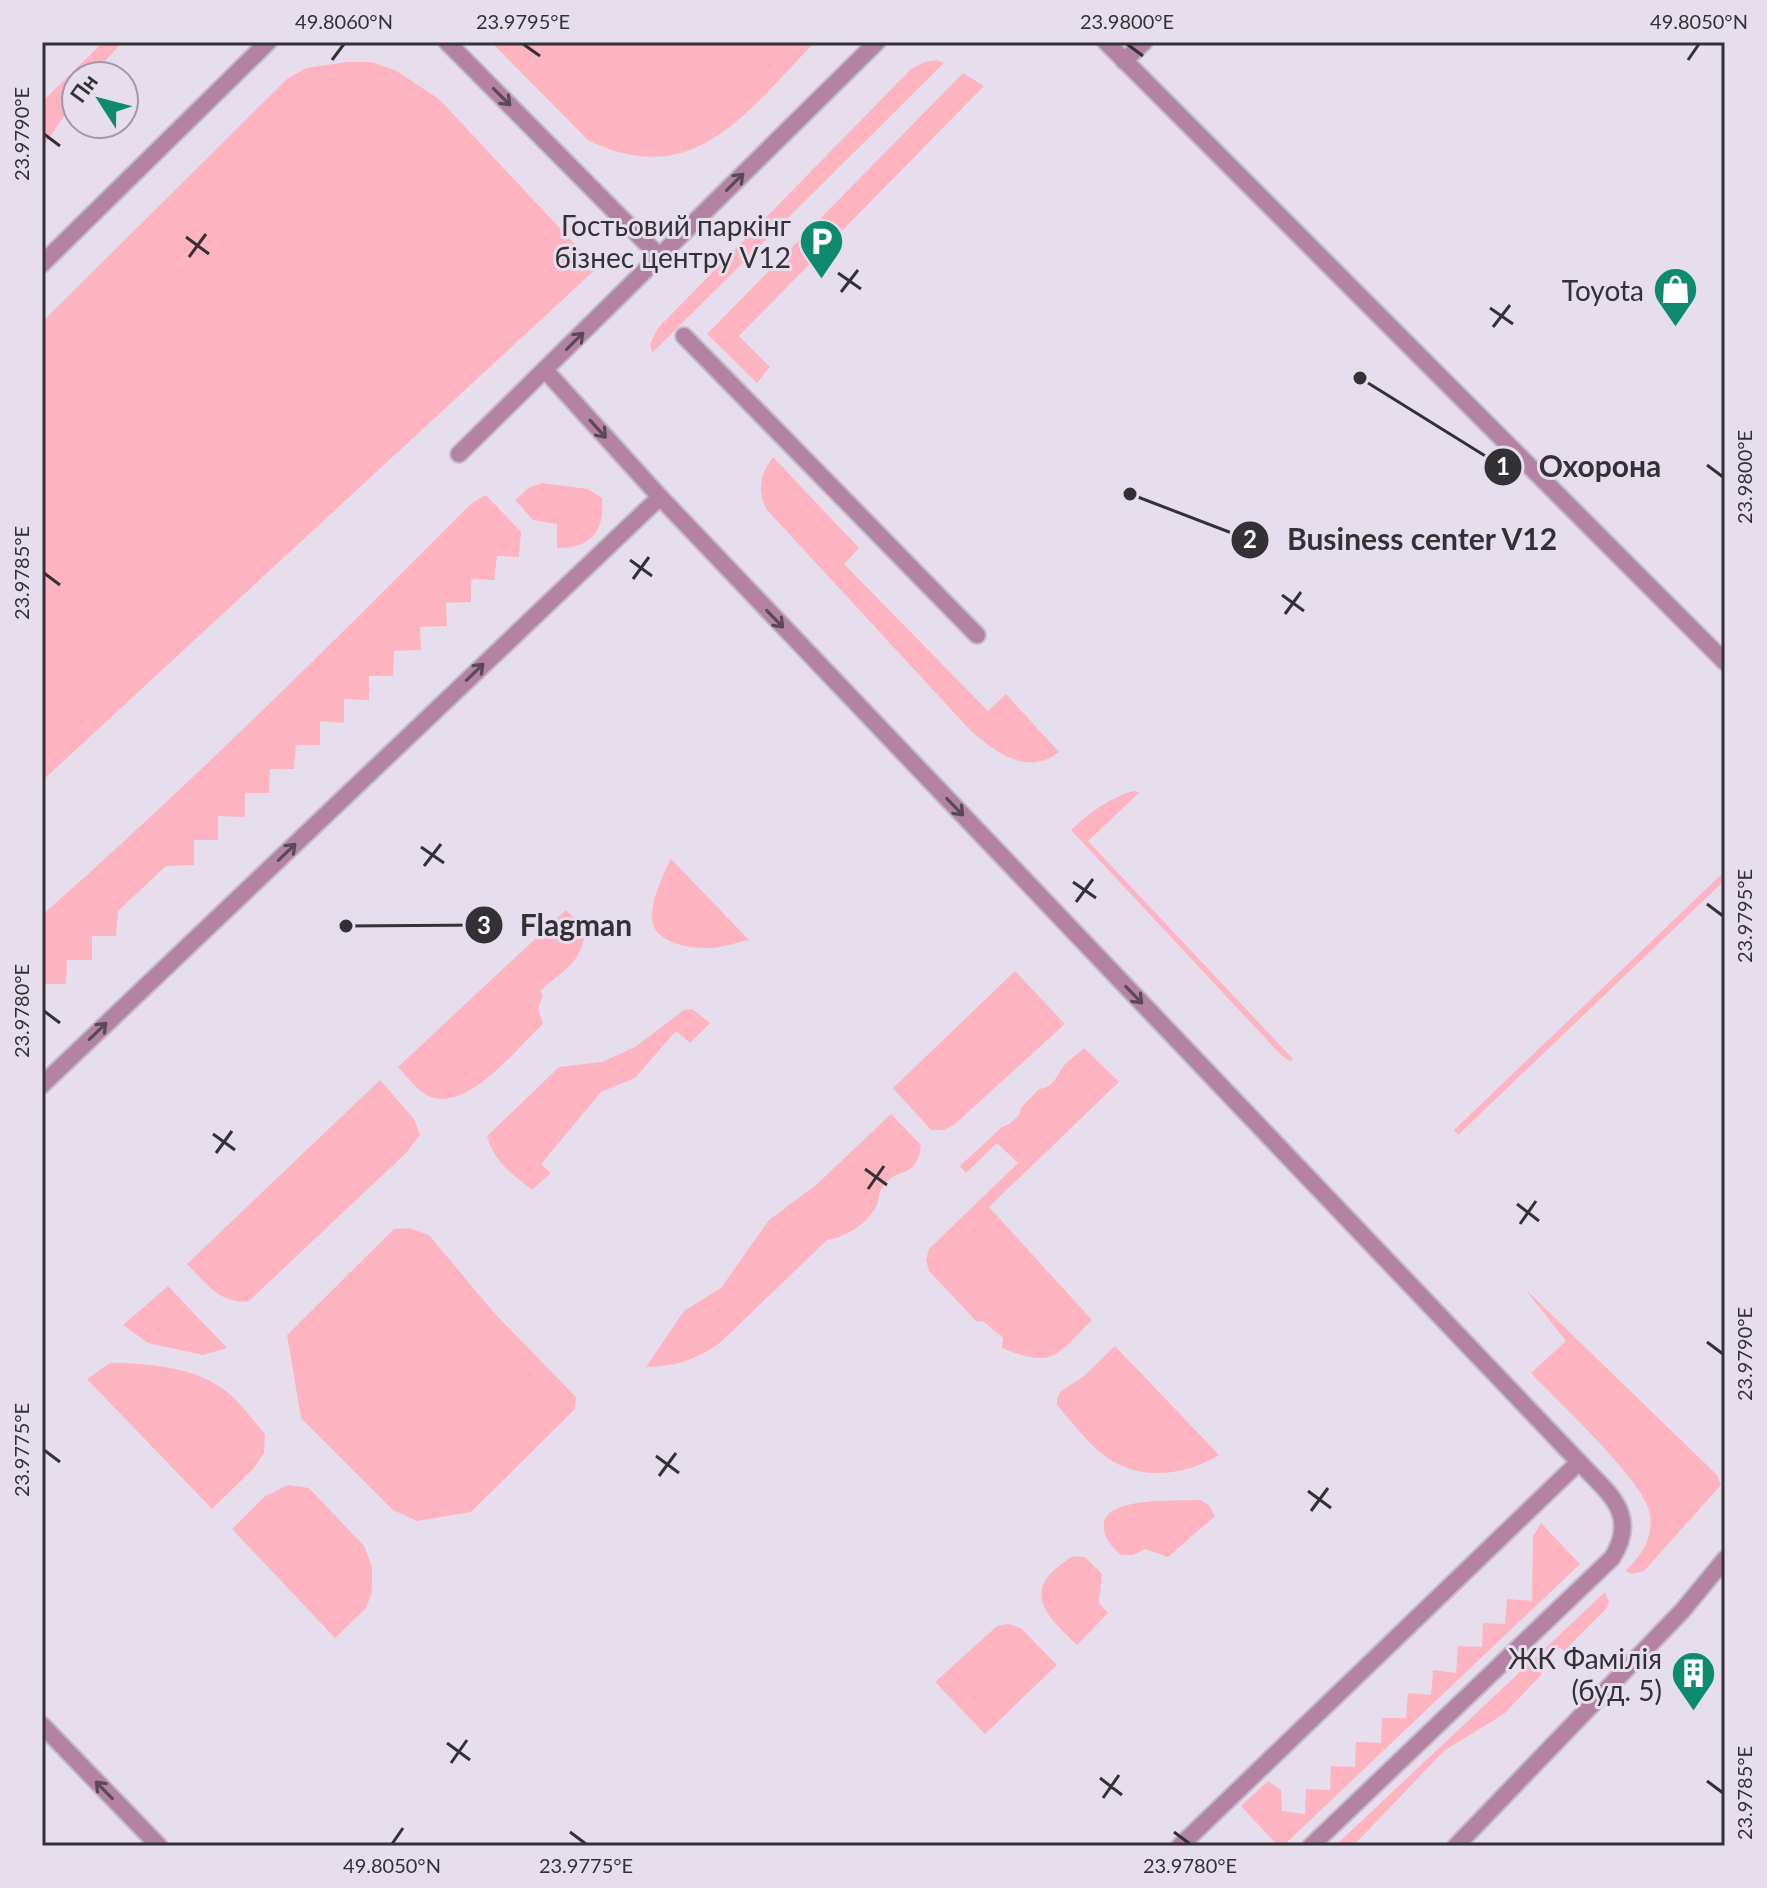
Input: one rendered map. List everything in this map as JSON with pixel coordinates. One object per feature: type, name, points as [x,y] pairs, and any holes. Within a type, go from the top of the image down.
[{"type":"street","points":[[42,264],[268,42]]},
{"type":"street","points":[[447,42],[660,257]]},
{"type":"street","points":[[459,454],[877,42]]},
{"type":"street","points":[[1106,42],[1725,662]]},
{"type":"street","points":[[1124,61],[1144,42]]},
{"type":"street","points":[[684,336],[977,635]]},
{"type":"street","points":[[546,371],[660,497],[1614,1499],[1622,1513],[1622,1542],[1612,1558],[1311,1846]]},
{"type":"street","points":[[42,1085],[660,497]]},
{"type":"street","points":[[1180,1846],[1579,1462]]},
{"type":"street","points":[[1456,1846],[1683,1610],[1725,1559]]},
{"type":"street","points":[[42,1725],[159,1846]]},
{"type":"shaded area","points":[[103,42],[122,42],[106,60],[85,60]]},
{"type":"shaded area","points":[[491,42],[815,42],[742,117],[689,150],[659,157],[625,154],[588,140]]},
{"type":"shaded area","points":[[937,60],[944,63],[652,353],[650,344],[658,328],[911,69]]},
{"type":"shaded area","points":[[371,62],[395,70],[439,99],[597,268],[42,781],[42,322],[287,79],[306,68]]},
{"type":"shaded area","points":[[963,73],[984,86],[739,336],[770,367],[757,383],[707,334]]},
{"type":"shaded area","points":[[60,84],[60,122],[42,148],[42,102]]},
{"type":"shaded area","points":[[773,457],[859,548],[844,564],[988,711],[1006,694],[1059,752],[1047,759],[1023,762],[1000,753],[969,729],[767,510],[761,483]]},
{"type":"shaded area","points":[[542,483],[588,489],[602,498],[601,520],[593,536],[579,545],[557,548],[557,524],[533,520],[515,500],[530,487]]},
{"type":"shaded area","points":[[486,495],[521,532],[519,557],[497,556],[494,580],[471,579],[471,602],[446,603],[447,626],[420,627],[421,650],[394,651],[393,676],[369,676],[369,700],[344,699],[344,723],[320,721],[320,745],[296,745],[294,769],[270,769],[269,793],[245,793],[245,817],[218,816],[218,840],[194,840],[194,865],[166,866],[118,911],[116,936],[92,936],[92,960],[67,960],[66,984],[42,984],[42,915],[207,764],[472,503]]},
{"type":"shaded area","points":[[1133,791],[1140,792],[1088,841],[1293,1059],[1290,1061],[1281,1055],[1071,830],[1100,807]]},
{"type":"shaded area","points":[[671,859],[749,940],[697,948],[662,937],[653,924],[653,908]]},
{"type":"shaded area","points":[[1725,871],[1725,880],[1458,1135],[1454,1130]]},
{"type":"shaded area","points":[[566,910],[586,930],[575,959],[540,991],[543,996],[538,1008],[543,1024],[505,1063],[472,1088],[440,1099],[421,1091],[398,1067]]},
{"type":"shaded area","points":[[1015,971],[1065,1024],[954,1125],[944,1130],[931,1130],[893,1088]]},
{"type":"shaded area","points":[[692,1009],[710,1023],[690,1043],[676,1031],[635,1078],[601,1092],[541,1164],[551,1173],[532,1190],[499,1160],[487,1136],[559,1067],[602,1062],[635,1047],[684,1010]]},
{"type":"shaded area","points":[[1084,1048],[1119,1082],[989,1207],[1092,1320],[1061,1350],[1043,1358],[1033,1358],[1002,1348],[1003,1338],[983,1321],[977,1322],[929,1271],[926,1260],[929,1249],[1018,1163],[997,1143],[966,1173],[960,1166],[1019,1115],[1021,1108],[1039,1089],[1051,1084],[1065,1064]]},
{"type":"shaded area","points":[[380,1080],[414,1119],[420,1135],[406,1153],[249,1301],[229,1299],[214,1291],[187,1264]]},
{"type":"shaded area","points":[[891,1114],[921,1145],[919,1156],[911,1169],[894,1176],[882,1188],[877,1205],[868,1218],[842,1236],[827,1240],[721,1342],[686,1361],[646,1367],[684,1311],[721,1288],[769,1220],[816,1185]]},
{"type":"shaded area","points":[[409,1228],[429,1235],[495,1314],[576,1397],[575,1409],[471,1512],[417,1521],[393,1510],[301,1418],[287,1335],[394,1229]]},
{"type":"shaded area","points":[[168,1286],[227,1348],[203,1355],[148,1343],[123,1325]]},
{"type":"shaded area","points":[[1525,1289],[1717,1475],[1721,1485],[1644,1571],[1632,1574],[1625,1571],[1646,1544],[1650,1528],[1649,1510],[1643,1496],[1615,1460],[1531,1373],[1566,1341]]},
{"type":"shaded area","points":[[1115,1346],[1219,1455],[1184,1470],[1143,1472],[1114,1462],[1090,1443],[1057,1405],[1057,1398],[1061,1391],[1084,1376]]},
{"type":"shaded area","points":[[110,1363],[171,1368],[214,1383],[237,1401],[265,1434],[264,1453],[254,1468],[212,1509],[87,1379]]},
{"type":"shaded area","points":[[288,1485],[309,1488],[364,1546],[372,1567],[372,1592],[366,1608],[335,1638],[232,1529],[264,1497]]},
{"type":"shaded area","points":[[1200,1500],[1209,1505],[1215,1516],[1168,1557],[1145,1549],[1133,1555],[1121,1555],[1106,1537],[1104,1522],[1118,1508],[1146,1502]]},
{"type":"shaded area","points":[[1541,1523],[1580,1564],[1283,1846],[1278,1846],[1241,1806],[1268,1781],[1281,1790],[1282,1811],[1305,1814],[1306,1789],[1330,1790],[1331,1766],[1355,1767],[1356,1742],[1381,1743],[1382,1718],[1406,1718],[1408,1693],[1431,1695],[1433,1670],[1456,1673],[1458,1646],[1482,1647],[1483,1623],[1505,1624],[1507,1599],[1532,1601],[1533,1536]]},
{"type":"shaded area","points":[[1074,1556],[1085,1557],[1102,1574],[1099,1603],[1108,1613],[1077,1645],[1060,1629],[1042,1601],[1045,1581]]},
{"type":"shaded area","points":[[1605,1592],[1609,1602],[1607,1608],[1564,1651],[1559,1647],[1538,1669],[1542,1674],[1504,1714],[1445,1750],[1353,1846],[1335,1846]]},
{"type":"shaded area","points":[[1008,1624],[1021,1628],[1057,1665],[985,1734],[935,1682],[997,1626]]},
{"type":"place","name":"Гостьовий паркінг бізнес центру V12","points":[[822,280]]},
{"type":"place","name":"Toyota","points":[[1675,329]]},
{"type":"place","name":"Охорона","points":[[1360,378]]},
{"type":"place","name":"Business center V12","points":[[1130,494]]},
{"type":"place","name":"Flagman","points":[[346,926]]},
{"type":"place","name":"ЖК Фамілія (буд. 5)","points":[[1693,1713]]}]
